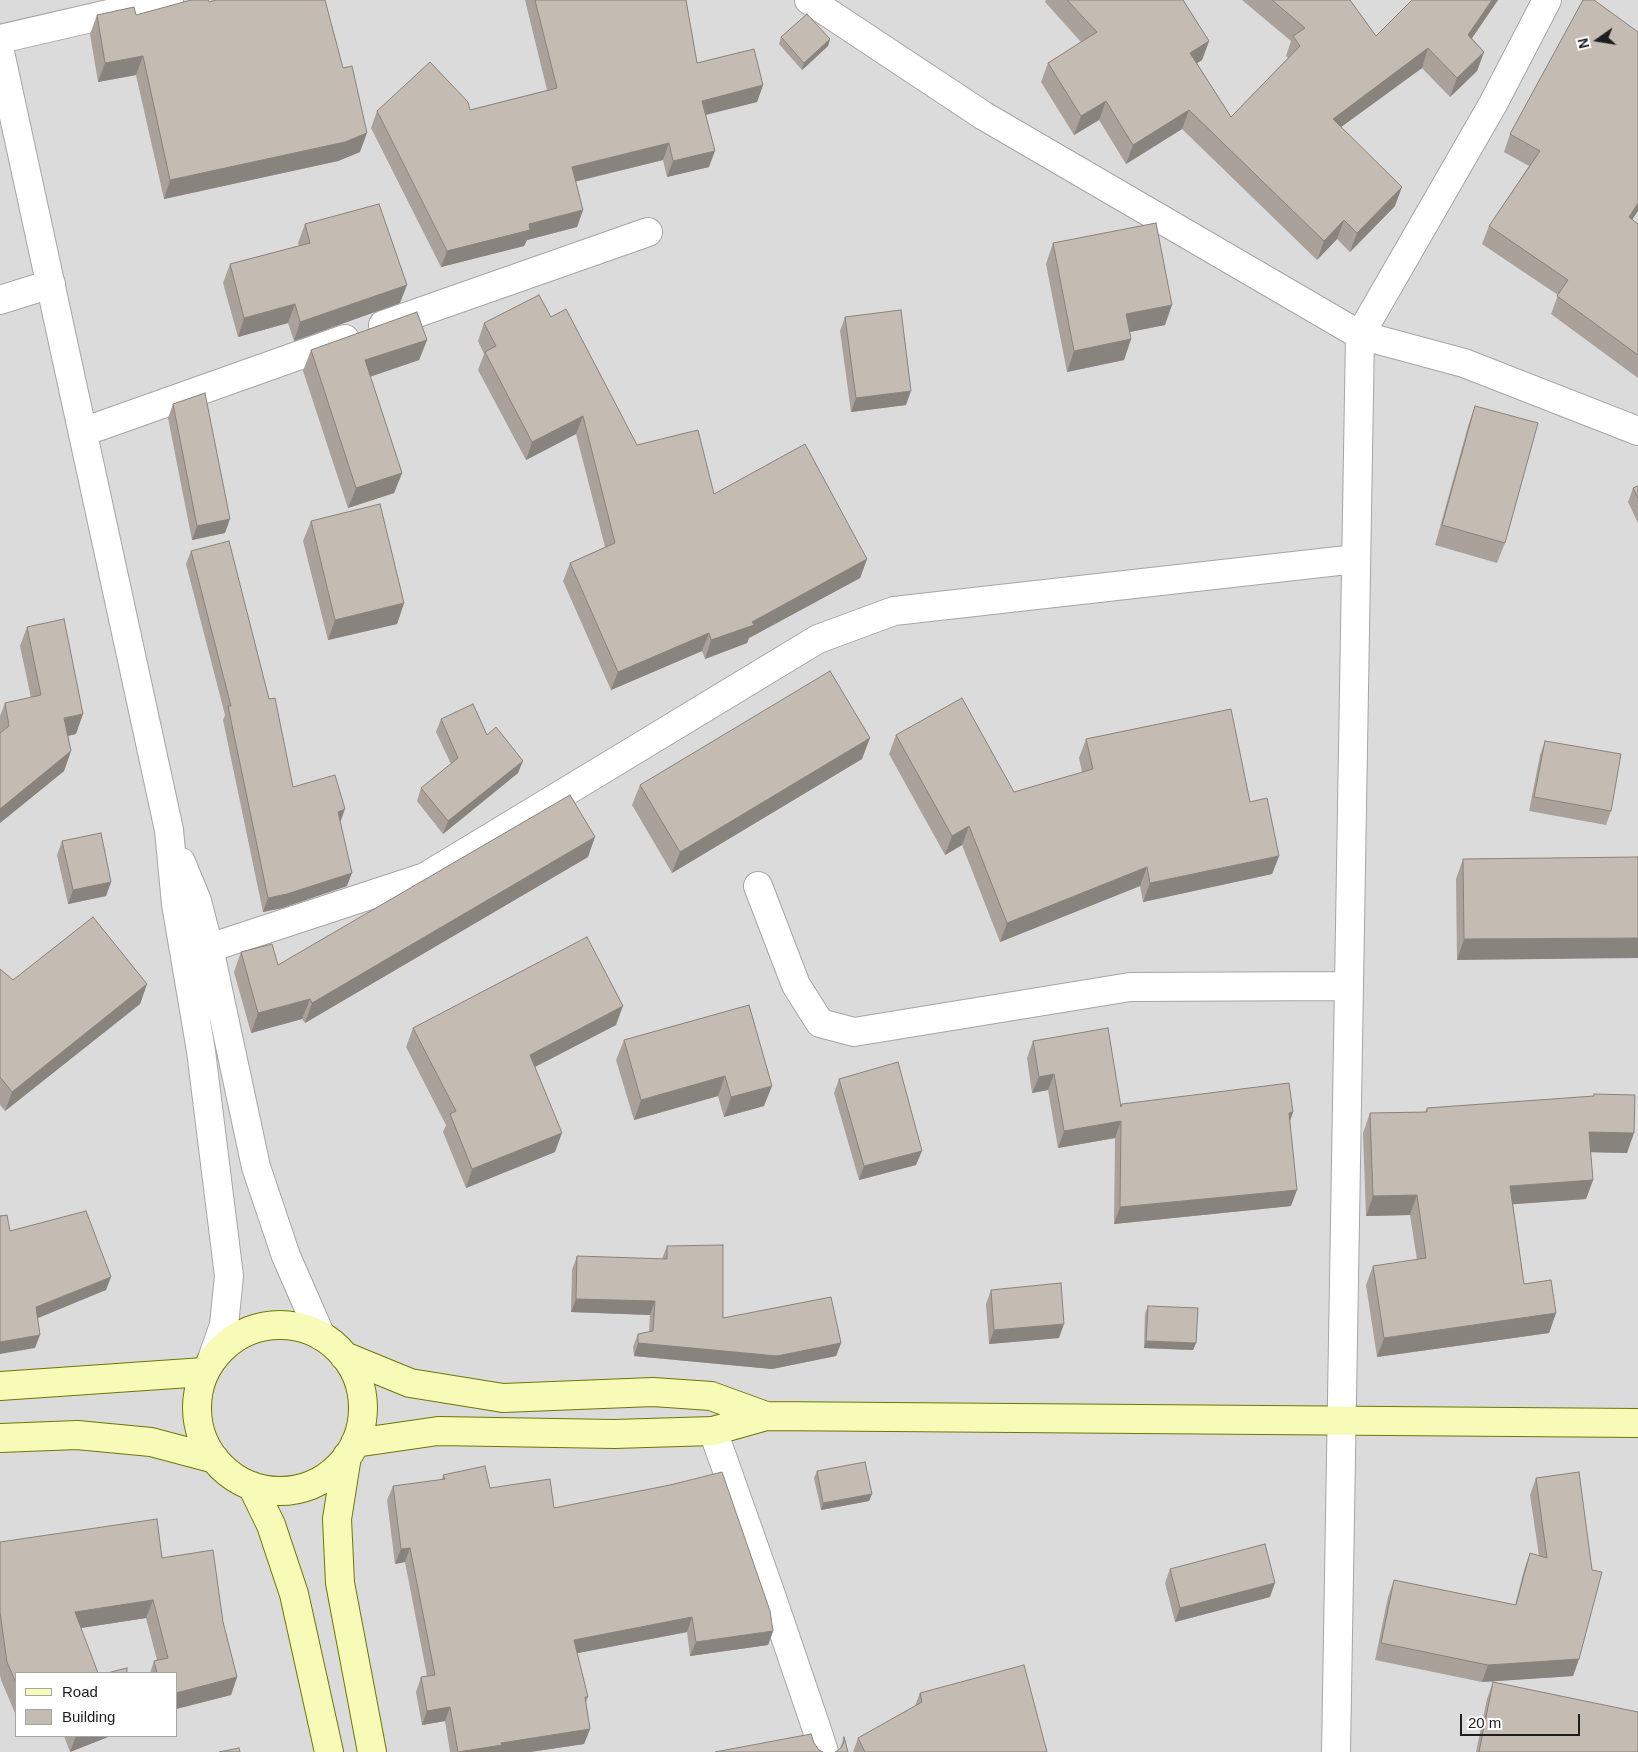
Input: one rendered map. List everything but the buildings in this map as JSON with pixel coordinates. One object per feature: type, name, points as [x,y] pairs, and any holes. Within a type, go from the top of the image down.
[{"type":"main road","points":[[372,1752],[340,1583],[337,1519],[351,1450],[361,1421],[362,1397],[359,1382],[344,1356],[334,1344],[321,1336],[308,1329],[292,1325],[262,1326],[234,1338],[222,1348],[208,1366],[197,1402],[198,1418],[206,1447],[226,1471],[252,1486],[282,1491],[297,1489],[325,1477],[338,1467],[351,1450],[438,1431],[614,1434],[713,1431],[766,1416],[1638,1423]]},
{"type":"main road","points":[[344,1356],[410,1384],[503,1398],[653,1392],[711,1396],[766,1416]]},
{"type":"main road","points":[[0,1386],[208,1366]]},
{"type":"main road","points":[[0,1438],[77,1435],[151,1442],[215,1459]]},
{"type":"main road","points":[[252,1486],[271,1525],[294,1594],[329,1752]]},
{"type":"street","points":[[0,39],[169,0]]},
{"type":"street","points":[[810,0],[984,116],[1360,335],[1464,363],[1638,432]]},
{"type":"street","points":[[1336,1752],[1360,335],[1493,104],[1547,0]]},
{"type":"street","points":[[0,52],[169,830],[176,904],[200,1051],[228,1276],[224,1325],[208,1366]]},
{"type":"street","points":[[83,432],[648,232]]},
{"type":"street","points":[[0,300],[51,284]]},
{"type":"street","points":[[209,948],[425,877],[818,638],[894,611],[1356,559]]},
{"type":"street","points":[[169,830],[196,901],[209,948],[256,1167],[286,1256],[321,1336]]},
{"type":"street","points":[[758,886],[796,985],[820,1024],[854,1032],[1130,987],[1349,986]]},
{"type":"street","points":[[713,1431],[779,1617],[824,1752]]},
{"type":"shaded area","points":[[0,0],[1638,0],[1638,1752],[0,1752]]}]
